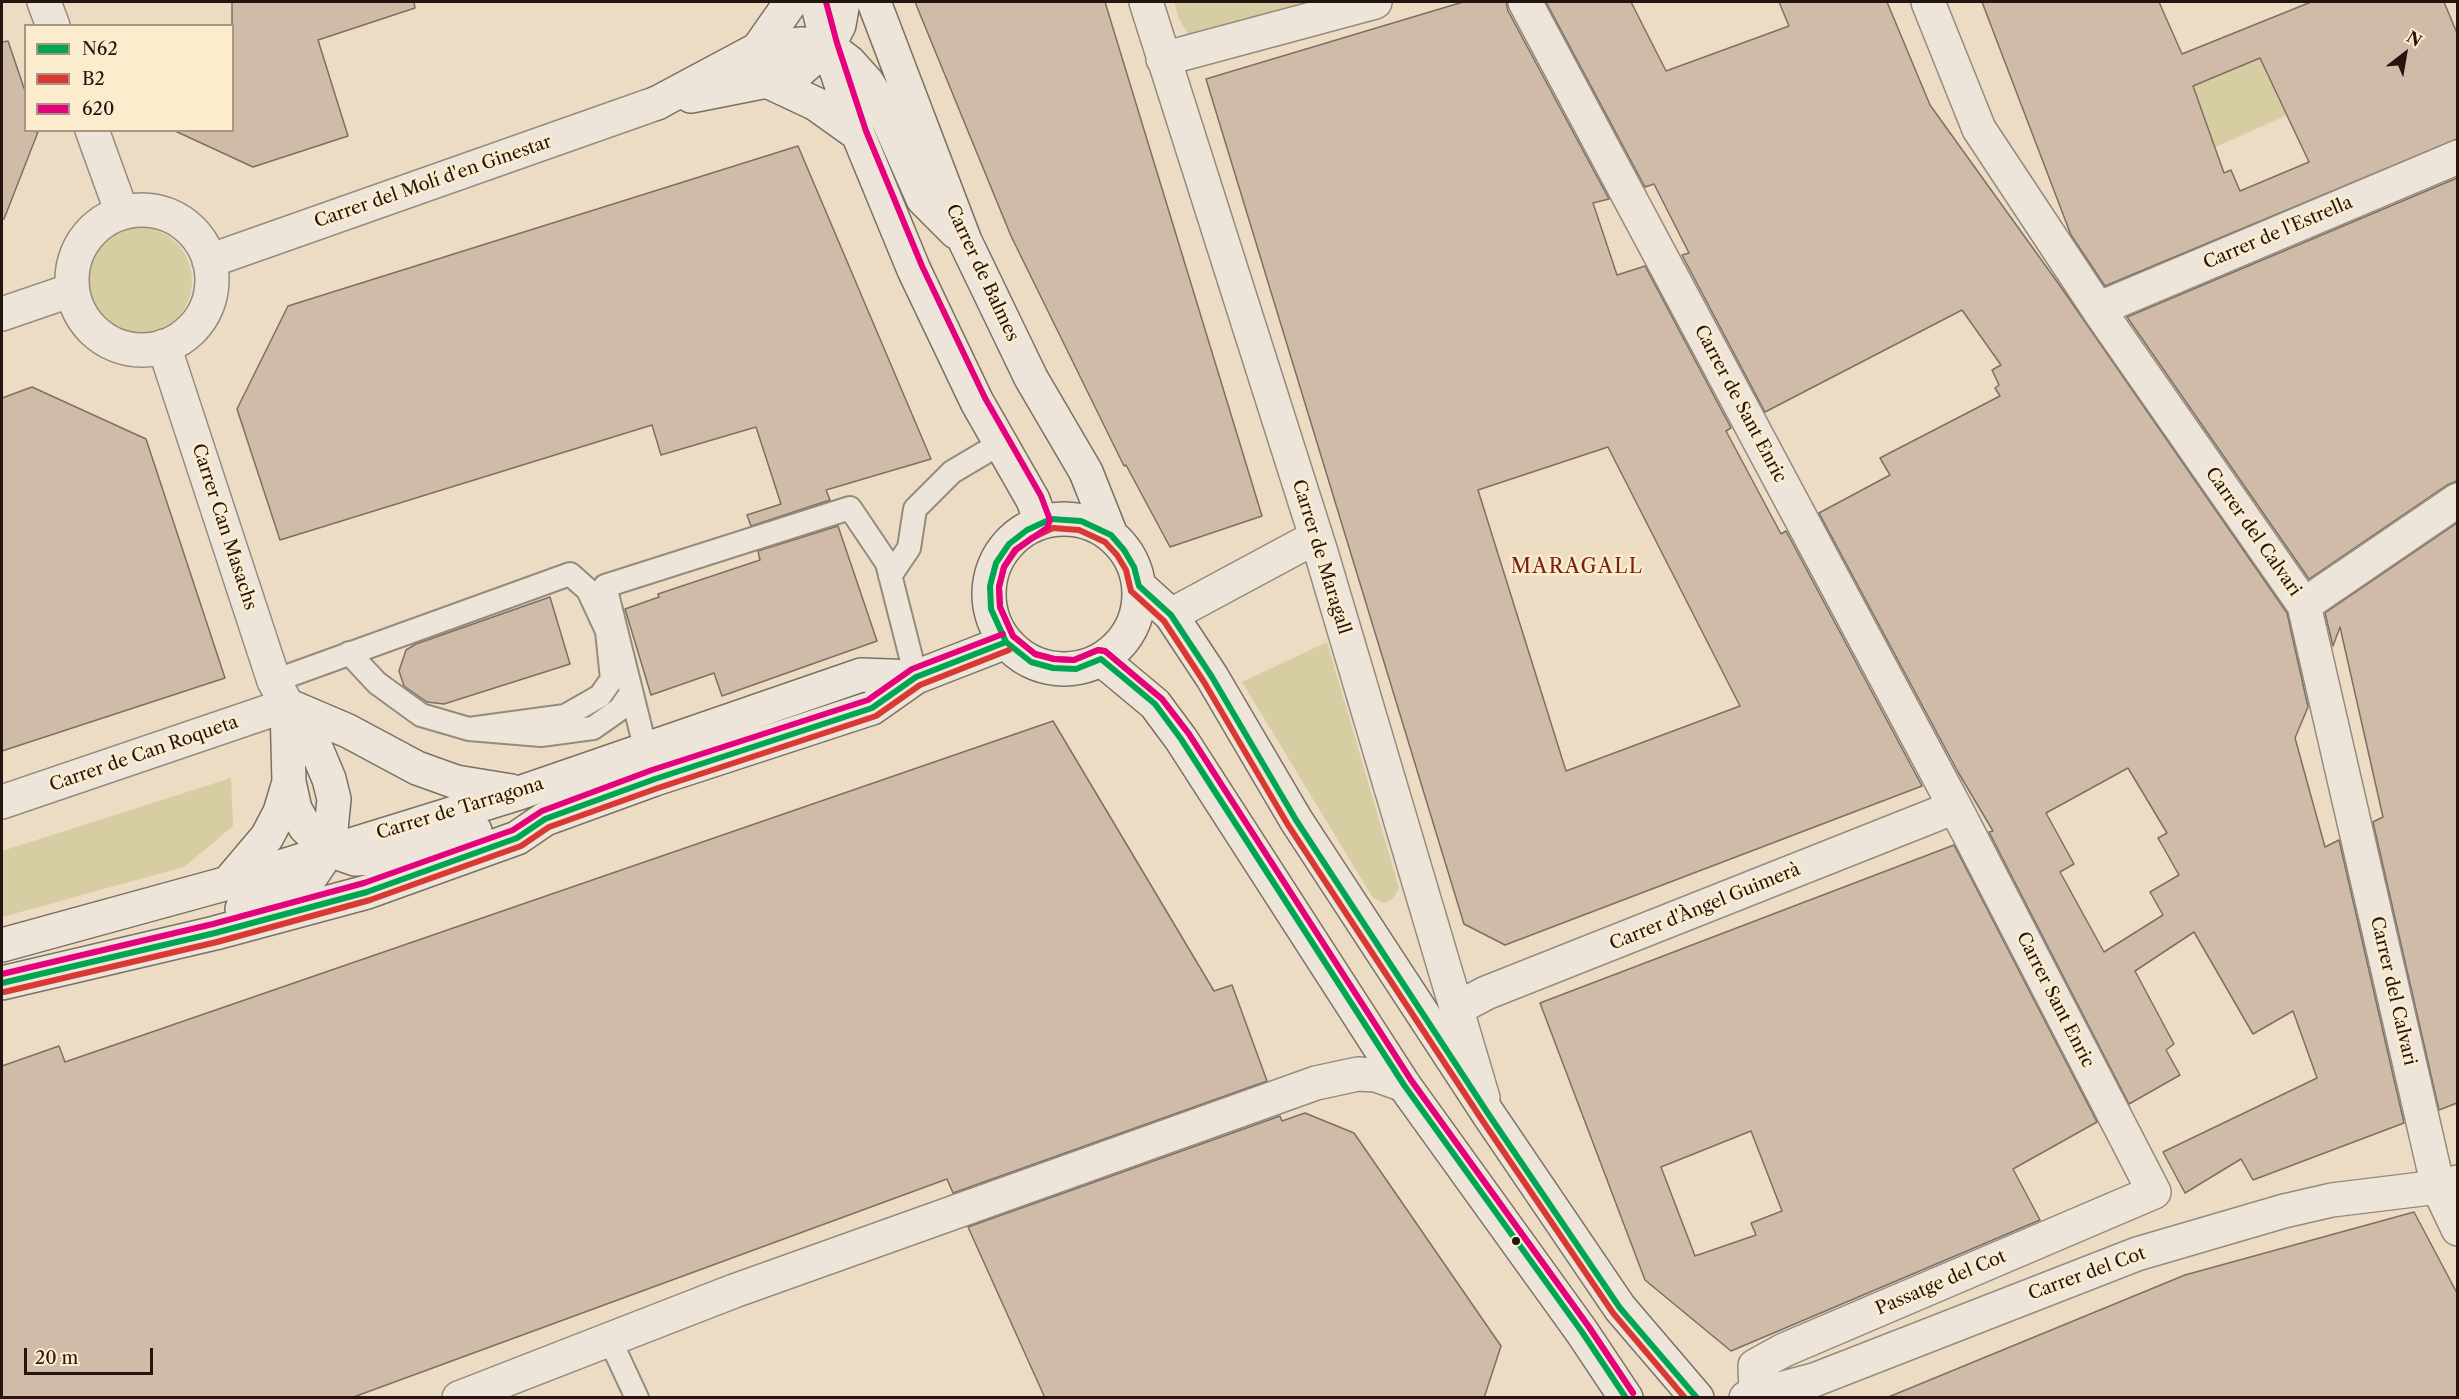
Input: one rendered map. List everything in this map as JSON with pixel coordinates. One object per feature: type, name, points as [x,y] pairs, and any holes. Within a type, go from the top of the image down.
[{"type":"street","points":[[44,2],[51,24]]},
{"type":"street","points":[[758,49],[791,2]]},
{"type":"street","points":[[817,2],[828,46],[858,134],[914,270],[977,402],[1033,500],[1041,522]]},
{"type":"street","points":[[657,103],[766,81],[800,70],[828,46],[839,25],[843,2]]},
{"type":"street","name":"Carrer de Balmes","points":[[874,2],[966,242],[1031,378],[1086,472],[1111,535]]},
{"type":"street","name":"Carrer de Maragall","points":[[1146,2],[1316,537],[1489,1115]]},
{"type":"street","points":[[1163,59],[1374,2]]},
{"type":"street","name":"Carrer de Sant Enric","points":[[1525,2],[1956,807]]},
{"type":"street","name":"Carrer del Calvari","points":[[1928,2],[1979,129],[2098,309],[2304,605],[2457,1228]]},
{"type":"street","points":[[657,103],[758,49],[802,44],[828,46],[849,62],[882,106],[923,200],[966,242]]},
{"type":"street","points":[[766,81],[816,104],[858,134]]},
{"type":"street","name":"Carrer del Molí d'en Ginestar","points":[[209,261],[657,103]]},
{"type":"street","points":[[93,132],[122,213]]},
{"type":"street","name":"Carrer de l'Estrella","points":[[2098,309],[2457,158]]},
{"type":"street","points":[[158,212],[187,226],[204,246],[209,261],[212,275],[209,302],[204,313],[192,329],[178,341],[151,350],[132,350],[111,343],[96,333],[80,312],[72,290],[72,272],[79,250],[88,236],[110,218],[122,213],[158,212]]},
{"type":"street","points":[[2,314],[72,290]]},
{"type":"street","name":"Carrer Can Masachs","points":[[164,346],[281,693]]},
{"type":"street","points":[[2304,605],[2457,500]]},
{"type":"street","points":[[1051,519],[1081,521],[1111,535],[1134,567],[1139,586],[1138,608],[1131,630],[1101,659],[1076,669],[1053,668],[1031,662],[1006,642],[991,609],[990,586],[996,564],[1009,544],[1041,522],[1051,519]]},
{"type":"street","points":[[1171,615],[1316,537]]},
{"type":"street","points":[[1139,586],[1171,615],[1212,677],[1296,820],[1489,1115],[1620,1308],[1697,1398]]},
{"type":"street","name":"Carrer de Tarragona","points":[[2,983],[145,950],[368,892],[517,838],[545,819],[655,779],[872,708],[916,677],[1006,642]]},
{"type":"street","points":[[1101,659],[1155,704],[1181,739],[1404,1085],[1582,1332],[1626,1398]]},
{"type":"street","name":"Carrer de Tarragona","points":[[2,945],[228,883],[519,793],[643,748],[861,675],[916,677]]},
{"type":"street","points":[[281,693],[289,782],[295,809],[305,827],[329,850],[355,859],[388,857],[513,819],[545,819]]},
{"type":"street","points":[[281,693],[417,768],[456,782],[519,793]]},
{"type":"street","points":[[145,950],[295,885],[312,874],[329,850],[334,799],[329,779],[312,741],[281,693]]},
{"type":"street","name":"Carrer de Can Roqueta","points":[[2,802],[281,693]]},
{"type":"street","points":[[228,883],[267,837],[280,812],[289,782]]},
{"type":"street","name":"Carrer d'Àngel Guimerà","points":[[1456,1009],[1486,993],[1956,807]]},
{"type":"street","name":"Carrer Sant Enric","points":[[1956,807],[2154,1192]]},
{"type":"street","points":[[459,1398],[734,1291],[1316,1083],[1358,1074],[1376,1076],[1404,1085]]},
{"type":"street","name":"Carrer del Cot","points":[[1751,1396],[1814,1380],[2091,1270],[2210,1232],[2332,1200],[2448,1184]]},
{"type":"street","name":"Passatge del Cot","points":[[1751,1396],[1755,1366],[1784,1350],[2154,1192]]},
{"type":"lane","points":[[890,576],[909,548],[915,509],[952,472],[1001,443]]},
{"type":"lane","points":[[655,779],[643,748],[605,586],[850,508],[887,563],[916,677]]},
{"type":"lane","points":[[281,693],[349,653],[570,574],[588,590],[607,631],[612,679],[600,696],[565,716],[469,729]]},
{"type":"lane","points":[[349,653],[377,682],[421,715],[469,729],[541,735],[593,728],[620,710],[631,693]]},
{"type":"lane","points":[[610,1340],[637,1398]]},
{"type":"shaded area","points":[[1174,2],[1313,2],[1213,32],[1189,35],[1179,19]]},
{"type":"shaded area","points":[[2247,28],[2287,115],[2209,150],[2203,135],[2209,128],[2193,86],[2217,40]]},
{"type":"shaded area","points":[[138,227],[159,231],[176,243],[188,260],[192,281],[188,302],[176,319],[159,331],[138,335],[117,331],[100,319],[88,302],[84,281],[88,260],[100,243],[117,231]]},
{"type":"shaded area","points":[[1327,642],[1399,888],[1393,899],[1384,903],[1373,898],[1242,682]]},
{"type":"shaded area","points":[[231,778],[233,826],[184,867],[2,917],[2,851]]},
{"type":"building","points":[[232,2],[414,2],[415,8],[318,40],[348,136],[253,167],[177,132],[234,132],[234,24],[232,24]]},
{"type":"building","points":[[915,2],[1105,2],[1262,516],[1170,547],[1126,465],[1124,466],[1011,236]]},
{"type":"building","points":[[1463,2],[1506,2],[1508,11],[1609,199],[1593,203],[1617,275],[1645,266],[1731,428],[1726,431],[1781,534],[1786,531],[1922,786],[1505,945],[1464,924],[1206,79]],"holes":[[[1608,447],[1740,706],[1566,771],[1478,490]]]},
{"type":"building","points":[[1546,2],[1631,2],[1666,71],[1789,26],[1779,2],[1887,2],[1930,105],[2058,283],[2287,613],[2308,707],[2295,738],[2325,847],[2339,840],[2404,1123],[2253,1180],[2241,1159],[2185,1193],[2163,1152],[2317,1078],[2293,1011],[2253,1034],[2194,932],[2135,971],[2174,1044],[2166,1050],[2180,1075],[2129,1104],[1989,832],[1993,831],[1958,772],[1819,513],[1890,475],[1880,458],[2000,396],[1995,388],[1999,385],[1992,370],[2001,365],[1962,310],[1765,412],[1682,255],[1689,253],[1654,184],[1645,187]],"holes":[[[2128,768],[2167,833],[2158,838],[2179,875],[2150,892],[2163,915],[2104,952],[2060,872],[2074,864],[2046,813]]]},
{"type":"building","points":[[1982,2],[2159,2],[2182,54],[2311,2],[2444,2],[2457,33],[2457,139],[2105,286],[2071,235]],"holes":[[[2260,58],[2309,162],[2240,191],[2231,170],[2224,173],[2193,86]]]},
{"type":"building","points":[[8,41],[24,88],[24,132],[38,132],[4,219],[2,219],[2,42]]},
{"type":"building","points":[[798,146],[931,459],[826,490],[830,500],[751,526],[747,515],[781,504],[756,427],[661,455],[652,425],[280,540],[237,409],[288,306]]},
{"type":"building","points":[[2457,178],[2457,481],[2447,485],[2309,579],[2127,317]]},
{"type":"building","points":[[32,387],[146,439],[225,678],[2,751],[2,398]]},
{"type":"building","points":[[2457,523],[2457,1103],[2439,1110],[2373,822],[2383,817],[2340,627],[2333,646],[2325,613]]},
{"type":"building","points":[[838,526],[877,641],[722,696],[714,673],[651,695],[625,609],[659,597],[658,594],[760,560],[758,551]]},
{"type":"building","points":[[550,597],[570,664],[444,704],[427,702],[404,686],[399,671],[406,650],[416,644]]},
{"type":"building","points":[[1053,721],[1214,991],[1232,985],[1267,1081],[953,1193],[947,1179],[351,1398],[2,1397],[2,1066],[59,1046],[65,1062]]},
{"type":"building","points":[[1954,845],[2097,1122],[2013,1169],[2040,1220],[1731,1351],[1645,1280],[1540,1003]],"holes":[[[1751,1131],[1782,1211],[1751,1223],[1756,1235],[1695,1256],[1661,1167]]]},
{"type":"building","points":[[1305,1113],[1354,1133],[1501,1346],[1484,1398],[1045,1398],[968,1227],[1280,1116],[1282,1121]]},
{"type":"building","points":[[2414,1212],[2457,1293],[2457,1398],[1886,1398],[2185,1275]]},
{"type":"transit line","name":"620","points":[[826,2],[866,131],[922,266],[985,398],[1041,496],[1050,520],[1047,528],[1015,550],[1004,567],[999,587],[1000,607],[1013,636],[1035,654],[1054,659],[1074,660],[1098,650],[1105,651],[1162,699],[1189,734],[1411,1080],[1589,1327],[1633,1393]]},
{"type":"transit line","name":"N62","points":[[1626,1398],[1582,1332],[1404,1085],[1181,739],[1155,704],[1101,659],[1076,669],[1053,668],[1031,662],[1006,642],[991,609],[990,586],[996,563],[1009,544],[1027,530],[1051,519],[1081,521],[1111,535],[1124,550],[1134,567],[1139,586],[1171,615],[1212,677],[1296,820],[1489,1115],[1620,1308],[1697,1398]]},
{"type":"transit line","name":"B2","points":[[1633,1393],[1589,1327],[1411,1080],[1189,734],[1162,699],[1105,651],[1098,650],[1074,660],[1054,659],[1035,654],[1013,636],[1000,607],[999,587],[1004,567],[1016,550],[1032,538],[1053,528],[1079,530],[1105,542],[1117,555],[1126,570],[1131,591],[1164,621],[1204,682],[1288,825],[1482,1120],[1613,1313],[1685,1398]]},
{"type":"transit line","name":"620","points":[[2,974],[213,924],[364,883],[513,830],[542,811],[652,770],[868,700],[912,669],[1003,634]]},
{"type":"transit line","name":"N62","points":[[2,983],[215,933],[367,892],[517,838],[545,819],[655,779],[872,708],[916,677],[1006,642]]},
{"type":"transit line","name":"B2","points":[[4,992],[217,942],[370,900],[521,846],[549,827],[658,788],[876,716],[920,685],[1009,650]]},
{"type":"district","name":"MARAGALL","points":[[1577,567]]}]
